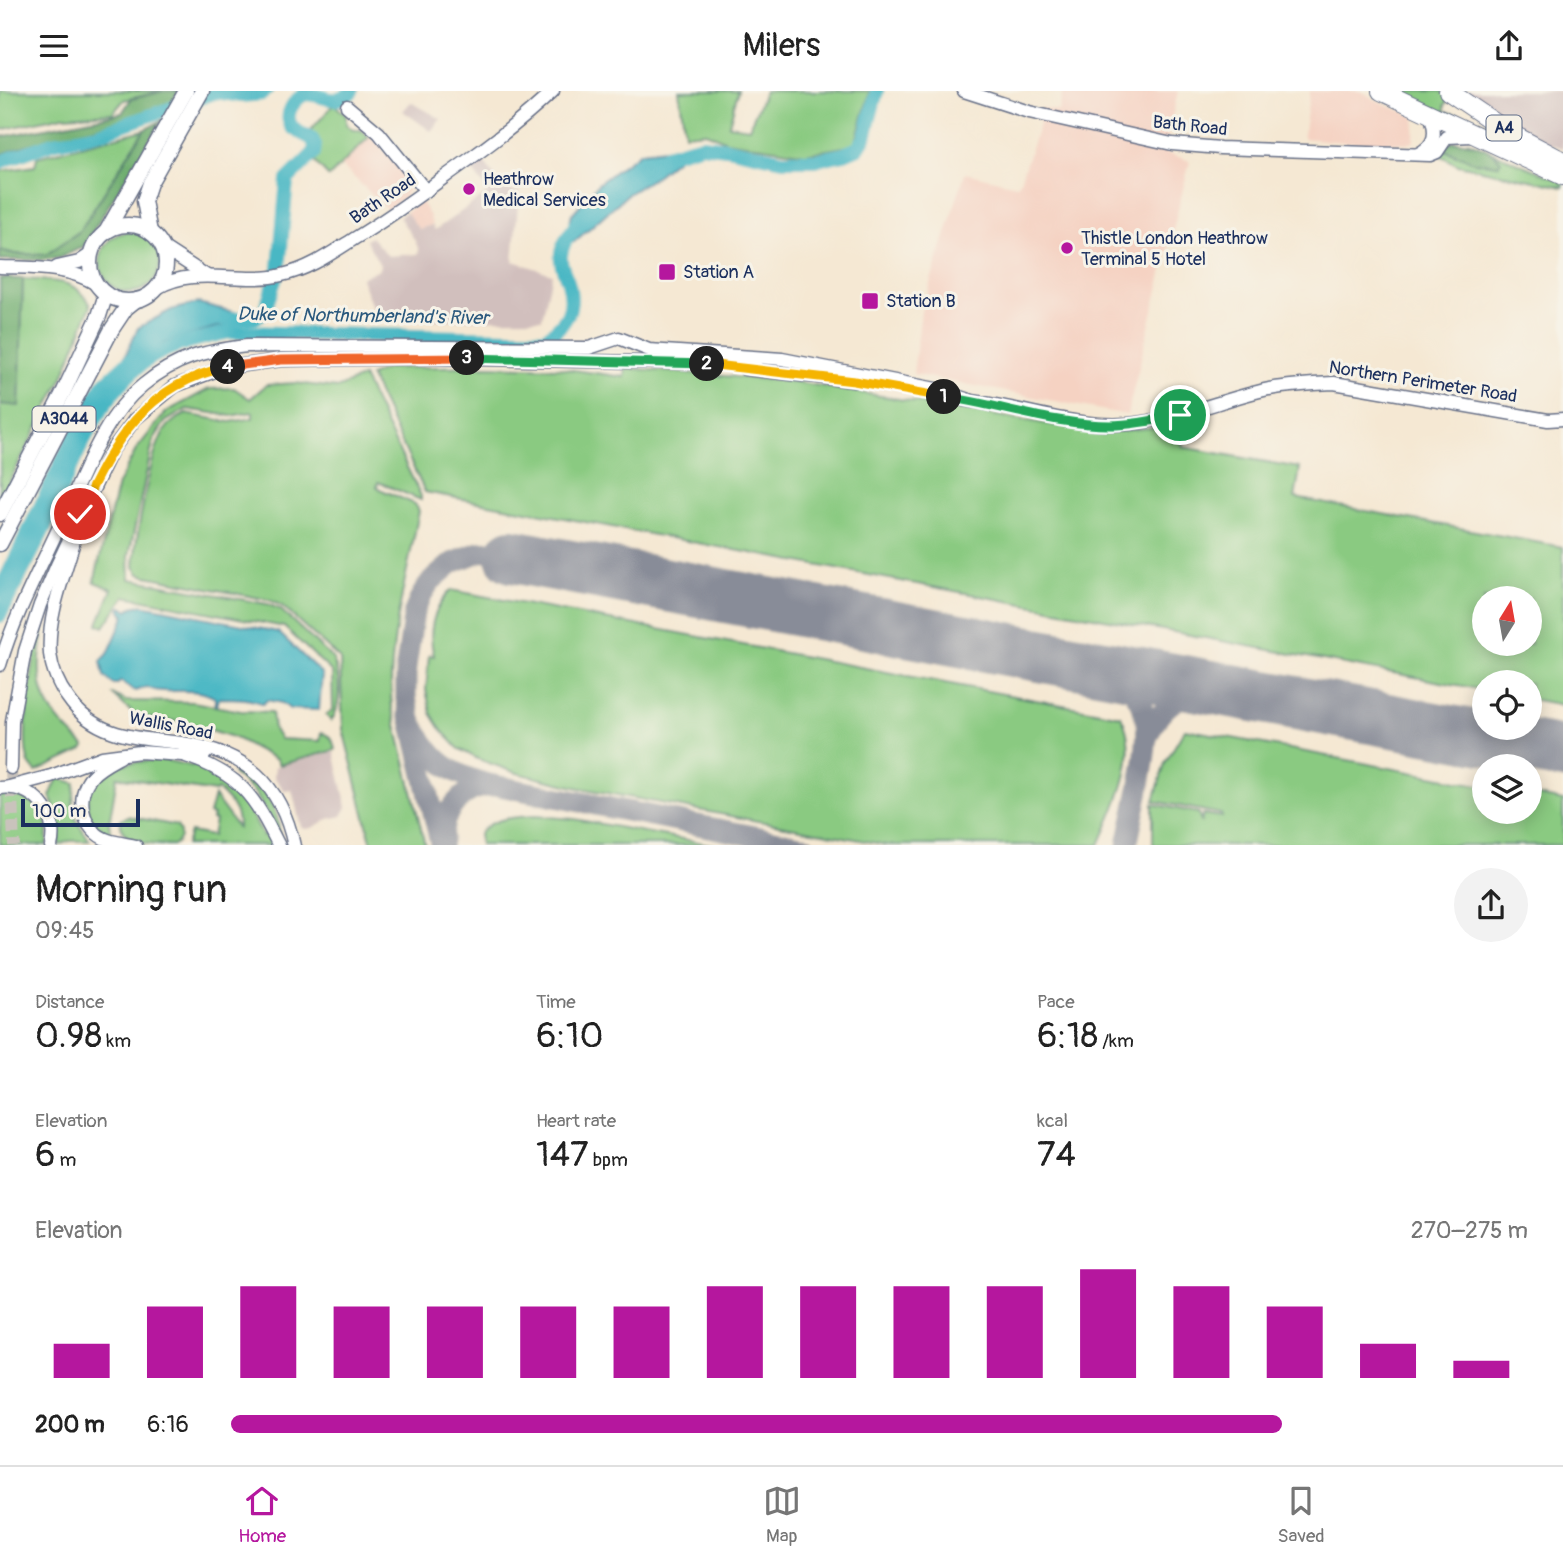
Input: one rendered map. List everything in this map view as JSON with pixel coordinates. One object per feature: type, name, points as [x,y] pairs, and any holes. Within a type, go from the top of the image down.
[{"type":"highway","name":"A4","points":[[1381,91],[1563,176]]},
{"type":"highway","name":"A4","points":[[1448,91],[1510,132],[1563,161]]},
{"type":"main road","points":[[150,232],[144,201],[188,115],[192,94]]},
{"type":"main road","points":[[106,232],[125,224],[134,225],[150,232],[164,248],[166,271],[157,288],[143,299],[119,300],[101,295],[91,273],[91,254],[169,121],[192,94]]},
{"type":"main road","name":"A3044","points":[[0,515],[64,391],[101,295]]},
{"type":"main road","name":"A3044","points":[[0,544],[112,329],[136,300]]},
{"type":"street","name":"Bath Road","points":[[157,288],[167,282],[207,276],[275,277],[299,270],[426,191],[520,121],[553,91]]},
{"type":"street","name":"Bath Road","points":[[964,91],[1029,112],[1181,145],[1418,154]]},
{"type":"street","points":[[347,106],[356,120],[380,133],[426,191]]},
{"type":"street","points":[[1418,154],[1429,146],[1435,137],[1430,115]]},
{"type":"street","points":[[1418,154],[1435,153],[1447,137],[1476,136]]},
{"type":"street","points":[[164,248],[207,276]]},
{"type":"street","points":[[47,269],[79,262],[91,254]]},
{"type":"street","points":[[0,267],[47,269],[85,276],[101,295]]},
{"type":"street","points":[[63,271],[101,295]]},
{"type":"street","points":[[0,665],[18,616],[108,427],[130,397],[154,377],[178,361],[205,352],[247,346],[589,348],[619,338],[649,350],[801,362],[936,389],[972,401]]},
{"type":"street","points":[[762,357],[854,381],[972,401]]},
{"type":"street","points":[[11,768],[12,721],[25,651],[40,605],[112,450],[135,419],[175,386],[223,368],[281,360],[380,358],[706,364],[801,362]]},
{"type":"street","points":[[706,364],[854,381]]},
{"type":"street","name":"Northern Perimeter Road","points":[[972,401],[1066,421],[1108,425],[1151,421],[1300,384],[1334,383],[1548,420],[1563,419]]},
{"type":"street","name":"Northern Perimeter Road","points":[[1548,420],[1563,427]]},
{"type":"street","name":"Wallis Road","points":[[80,514],[51,630],[50,655],[59,683],[72,704],[81,714],[105,730],[135,738],[197,746],[245,764],[270,785],[283,807],[293,839]]},
{"type":"street","points":[[105,730],[197,740],[228,750],[245,764]]},
{"type":"street","points":[[4,785],[51,776],[92,760],[124,754],[220,754]]},
{"type":"street","points":[[124,754],[90,777],[82,796],[83,810],[88,824],[101,836],[136,845]]},
{"type":"street","points":[[182,755],[213,766],[232,778],[247,792],[265,817],[279,845]]},
{"type":"street","points":[[4,785],[34,796],[46,809],[52,824],[51,845]]},
{"type":"street","points":[[285,845],[293,839],[305,845]]},
{"type":"shaded area","points":[[1063,91],[1178,91],[1164,152],[1190,161],[1127,415],[913,374],[921,312],[965,173],[1019,184],[1040,122],[1040,108],[1059,111]]},
{"type":"shaded area","points":[[1310,91],[1361,91],[1415,117],[1414,140],[1412,143],[1343,142],[1303,138]]},
{"type":"shaded area","points":[[1462,91],[1563,91],[1563,148],[1543,142]]},
{"type":"shaded area","points":[[411,102],[441,119],[431,131],[403,111]]},
{"type":"shaded area","points":[[369,137],[377,142],[411,183],[404,198],[387,209],[341,165]]},
{"type":"shaded area","points":[[480,157],[503,187],[519,191],[513,261],[552,274],[542,319],[377,320],[361,278],[379,269],[380,265],[366,240],[371,237],[388,256],[418,254],[414,239],[399,217],[406,212],[419,229],[432,225],[435,230],[489,192],[469,166]]},
{"type":"shaded area","points":[[421,202],[432,225],[419,229],[406,212]]},
{"type":"shaded area","points":[[334,752],[347,807],[342,816],[304,829],[301,827],[292,790],[285,791],[274,777],[275,767]]},
{"type":"green space","points":[[0,91],[164,91],[124,100],[113,113],[63,116],[0,130]]},
{"type":"green space","points":[[164,91],[179,91],[166,110],[24,146],[0,155],[0,137],[122,113],[131,99]]},
{"type":"green space","points":[[679,91],[738,91],[729,125],[749,128],[765,91],[870,91],[855,145],[805,154],[726,141],[706,132],[685,134]]},
{"type":"green space","points":[[1395,91],[1440,91],[1450,98],[1445,105],[1445,111],[1486,123],[1544,157]]},
{"type":"green space","points":[[334,104],[346,115],[346,124],[353,130],[361,130],[369,137],[329,177],[313,160],[317,155],[318,143],[309,132]]},
{"type":"green space","points":[[161,121],[83,247],[59,258],[0,260],[0,250],[15,254],[46,255],[80,231],[144,130]]},
{"type":"green space","points":[[144,130],[80,231],[46,255],[15,254],[0,250],[0,171],[35,166],[37,157]]},
{"type":"green space","points":[[1452,141],[1478,146],[1501,161],[1498,165],[1474,162],[1443,149]]},
{"type":"green space","points":[[1467,141],[1563,182],[1563,187],[1458,165],[1440,155],[1443,149],[1455,155],[1497,156]]},
{"type":"green space","points":[[124,232],[136,232],[155,245],[160,262],[158,274],[147,287],[136,292],[124,292],[105,279],[100,268],[100,256],[113,237]]},
{"type":"green space","points":[[0,278],[23,279],[19,406],[0,404]]},
{"type":"green space","points":[[23,279],[70,285],[85,296],[91,305],[63,377],[0,500],[0,404],[19,405]]},
{"type":"green space","points":[[486,366],[559,368],[625,377],[626,368],[797,382],[1078,429],[1111,432],[1165,426],[1178,432],[1183,447],[1300,468],[1295,498],[1563,547],[1563,705],[1542,701],[1542,670],[1472,670],[1472,688],[425,492],[370,376],[388,368]]},
{"type":"green space","points":[[363,377],[421,496],[421,500],[378,482],[377,487],[415,504],[419,511],[395,635],[391,685],[392,708],[425,845],[372,845],[343,729],[340,659],[282,606],[269,600],[146,576],[139,574],[134,567],[149,475],[167,427],[186,414],[230,422],[253,418],[253,412],[231,416],[187,409],[165,422],[154,439],[150,456],[129,555],[130,579],[267,604],[280,609],[333,659],[339,691],[337,708],[331,721],[326,715],[333,709],[332,672],[284,627],[125,596],[104,627],[98,624],[112,589],[94,582],[118,484],[136,450],[166,412],[209,389],[234,388],[250,399],[266,385],[295,383],[337,388]]},
{"type":"green space","points":[[451,590],[1121,716],[1129,748],[1124,782],[1099,845],[887,845],[575,787],[517,773],[459,749],[442,731],[431,713],[426,690],[429,655],[434,656],[431,637],[433,620]]},
{"type":"green space","points":[[42,627],[40,674],[45,698],[57,718],[85,747],[36,772],[29,763],[26,734],[32,674]]},
{"type":"green space","points":[[112,694],[126,701],[193,702],[241,711],[272,712],[274,730],[280,739],[320,741],[321,733],[328,735],[335,750],[279,765],[277,760],[236,738],[182,722],[137,717]]},
{"type":"green space","points":[[1185,729],[1472,784],[1472,824],[1542,824],[1542,797],[1563,801],[1563,845],[1153,845],[1153,804],[1199,813],[1201,823],[1203,814],[1222,817],[1221,814],[1154,801],[1165,763]]},
{"type":"green space","points":[[165,760],[192,766],[193,764],[217,777],[243,801],[263,836],[273,831],[274,826],[255,793],[233,773],[236,771],[232,766],[252,778],[275,811],[279,834],[276,845],[186,845],[190,832],[212,836],[215,820],[212,819],[213,815],[209,814],[214,796],[238,828],[235,811],[218,790],[215,792],[117,777],[109,824],[111,833],[108,834],[96,826],[89,814],[90,790],[104,772],[127,764]]},
{"type":"green space","points":[[58,778],[75,783],[73,804],[76,820],[90,841],[69,841],[59,845],[59,819],[50,796]]},
{"type":"green space","points":[[0,795],[22,797],[40,809],[47,825],[47,845],[0,845]]},
{"type":"green space","points":[[128,816],[177,826],[179,839],[173,845],[147,844],[131,839],[122,829],[121,820]]},
{"type":"green space","points":[[535,816],[574,819],[715,845],[480,845],[479,834],[490,824],[504,819]]},
{"type":"water","points":[[681,147],[683,154],[655,177],[628,194],[574,242],[567,238],[572,214],[599,183],[641,152]]},
{"type":"water","points":[[198,303],[241,314],[241,322],[164,344],[128,369],[122,363],[138,328],[171,310]]},
{"type":"water","points":[[142,605],[278,632],[322,674],[319,710],[290,709],[282,703],[267,700],[263,704],[236,698],[219,698],[217,705],[215,698],[197,692],[161,691],[147,687],[135,691],[120,681],[113,684],[104,676],[101,661],[108,654],[125,615],[120,611],[121,607],[128,610]]},
{"type":"waterway","points":[[0,162],[52,143],[97,134],[217,92],[241,96],[262,94],[266,91]]},
{"type":"waterway","points":[[221,319],[255,318],[264,312],[279,269],[287,180],[314,153],[315,145],[312,139],[292,127],[289,117],[291,108],[305,94],[341,99],[352,91]]},
{"type":"waterway","name":"Duke of Northumberland's River","points":[[666,155],[702,145],[783,160],[815,160],[844,154],[858,148],[865,137],[877,91]]},
{"type":"waterway","name":"Duke of Northumberland's River","points":[[544,339],[559,328],[570,308],[570,292],[561,255],[576,224]]},
{"type":"waterway","name":"Duke of Northumberland's River","points":[[0,616],[96,419],[126,379],[155,356],[186,343],[230,332],[554,339]]},
{"type":"waterway","points":[[0,591],[85,412],[104,384],[139,352]]},
{"type":"taxiway","points":[[441,845],[406,699],[406,667],[414,612],[430,582],[452,563],[479,552],[494,551],[512,556]]},
{"type":"taxiway","points":[[1084,662],[1127,684],[1142,706],[1145,717],[1147,734],[1143,766],[1127,845]]},
{"type":"taxiway","points":[[1147,738],[1160,715],[1175,701],[1219,688]]},
{"type":"taxiway","points":[[408,713],[422,740],[438,760],[448,768],[473,779],[800,845]]},
{"type":"taxiway","points":[[442,840],[446,819],[456,802],[472,791],[493,786]]},
{"type":"runway","points":[[512,556],[1563,753]]},
{"type":"tunnel","points":[[11,768],[14,845]]},
{"type":"place","name":"Heathrow Medical Services","points":[[469,189]]},
{"type":"place","name":"Thistle London Heathrow Terminal 5 Hotel","points":[[1067,248]]},
{"type":"place","name":"Station A","points":[[667,272]]},
{"type":"place","name":"Station B","points":[[870,301]]},
{"type":"route","points":[[80,514],[112,450],[126,429],[160,396],[202,374],[239,364],[281,360],[423,358],[706,364],[854,381],[972,401],[1066,421],[1129,424],[1180,415]]}]
